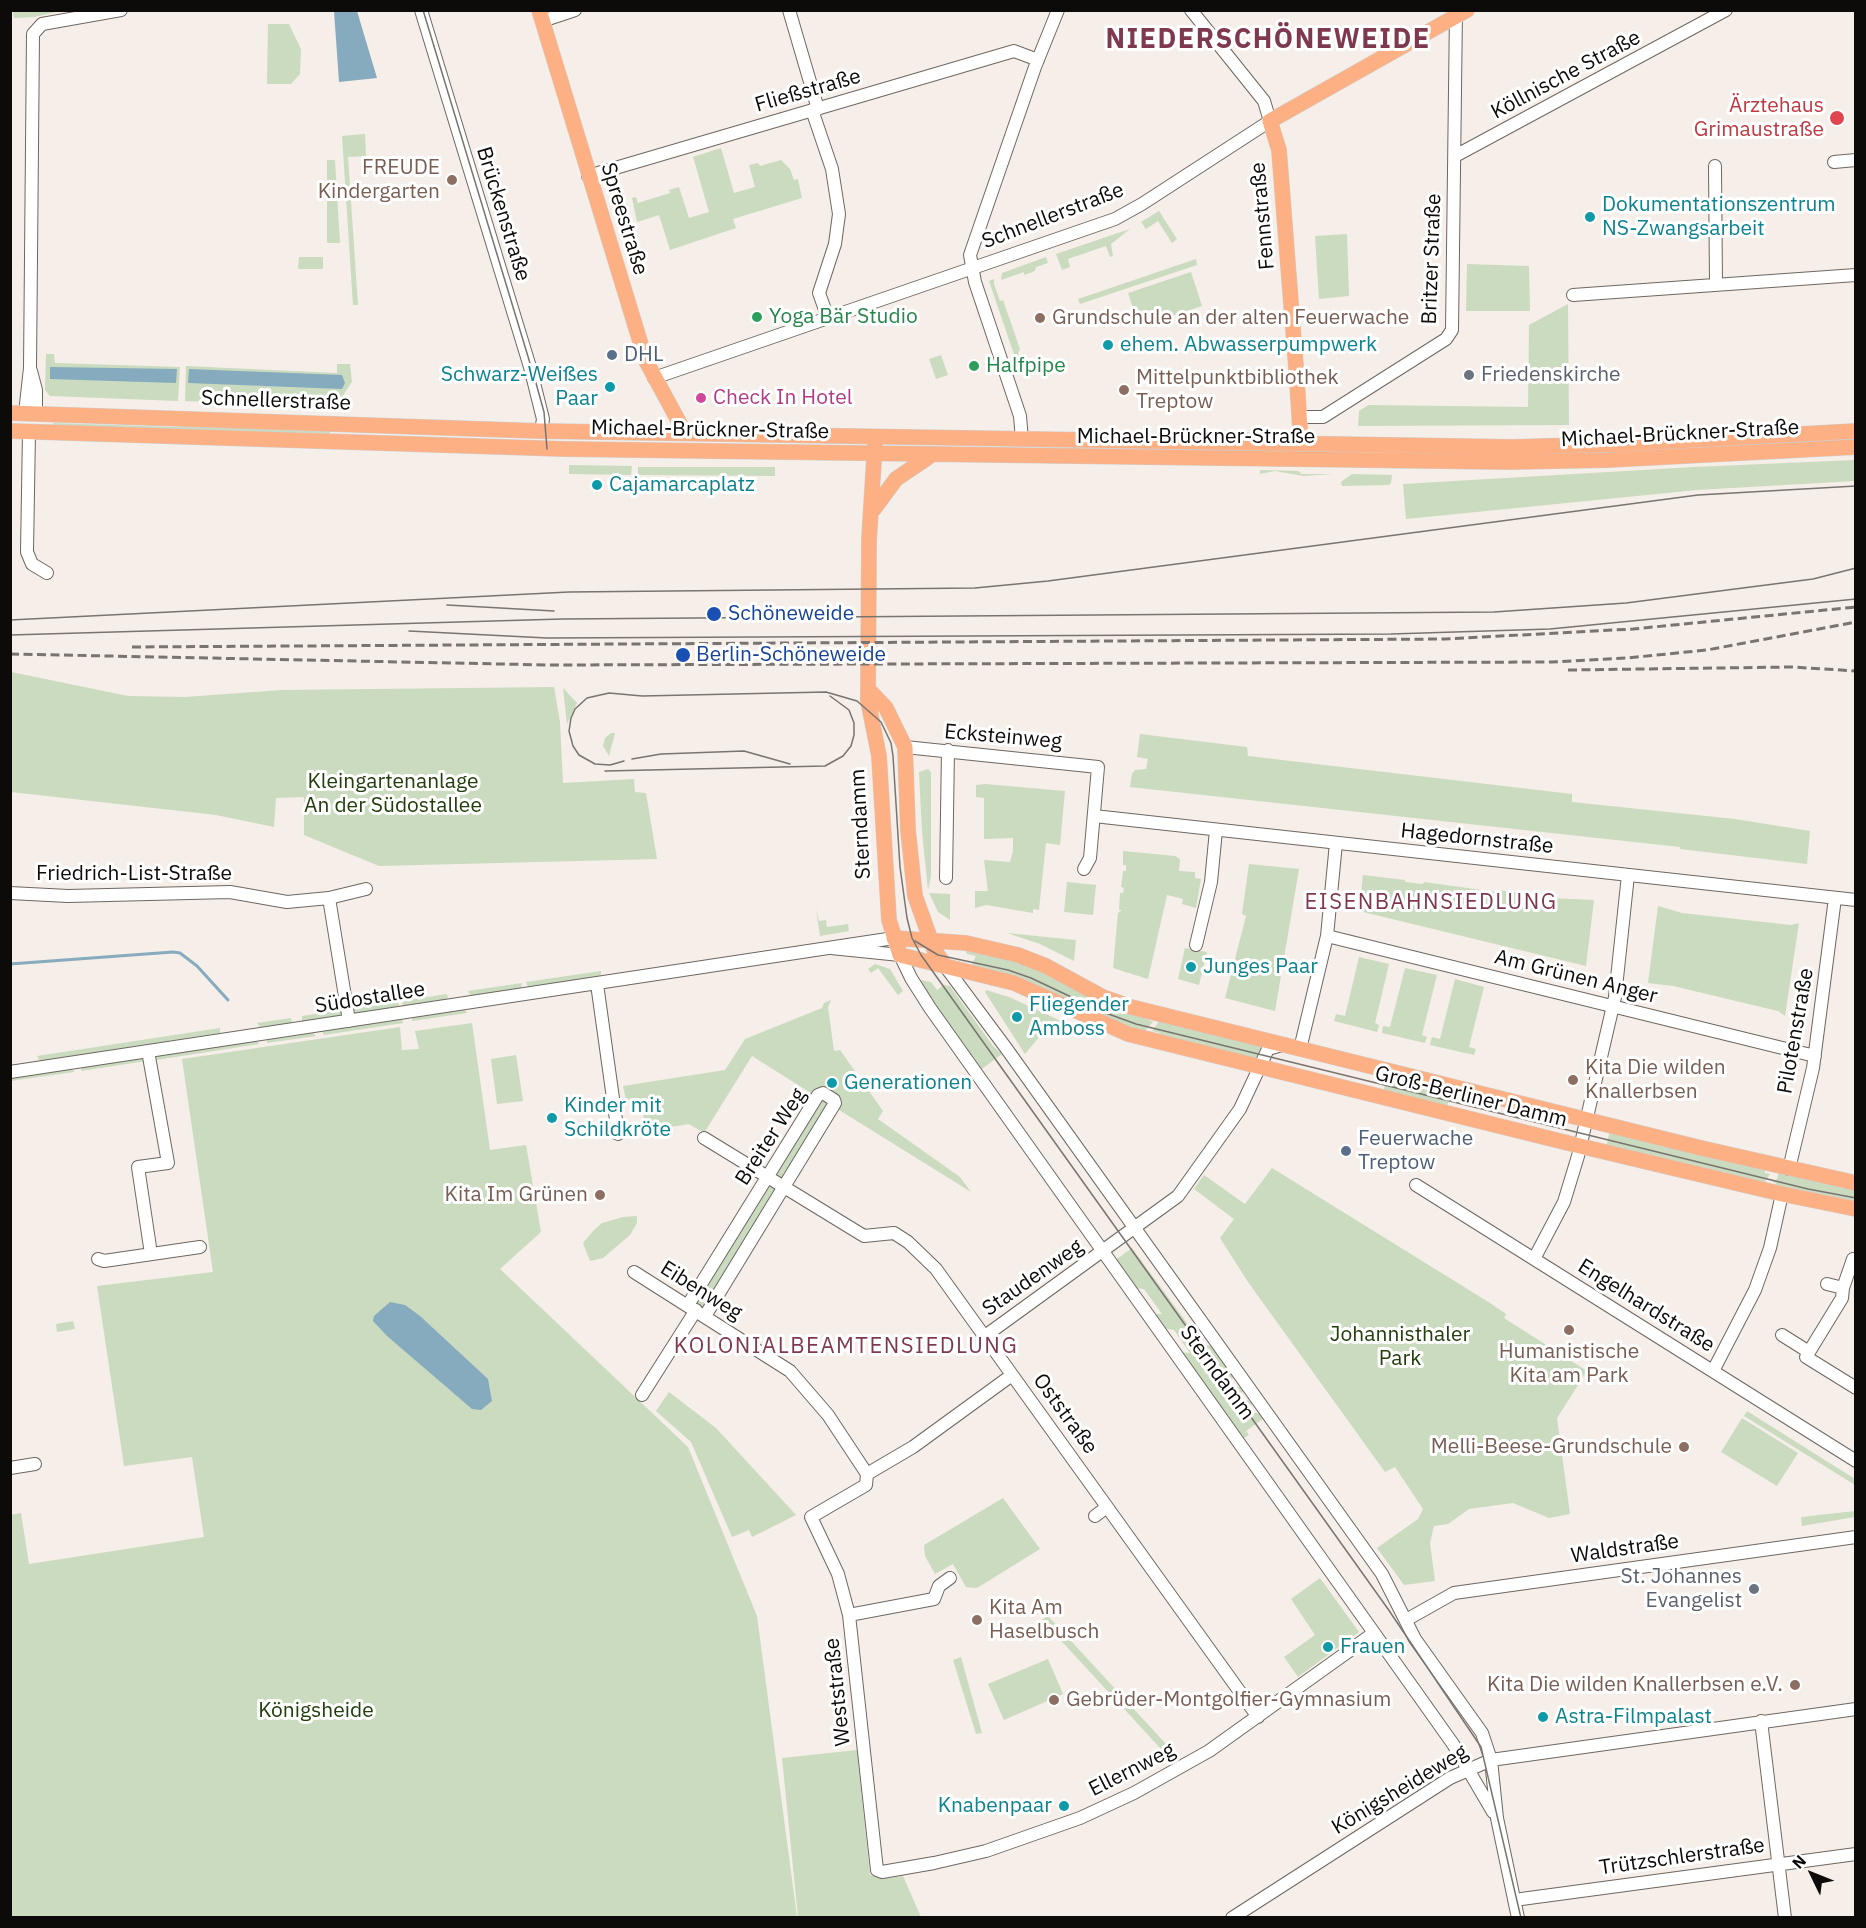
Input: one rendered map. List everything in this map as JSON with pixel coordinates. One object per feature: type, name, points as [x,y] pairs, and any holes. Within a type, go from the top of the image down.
[{"type":"main road","name":"Schnellerstraße","points":[[1270,121],[1460,12]]},
{"type":"main road","name":"Spreestraße","points":[[540,16],[646,361],[685,433]]},
{"type":"main road","name":"Fennstraße","points":[[1270,121],[1280,156],[1300,428],[1293,444]]},
{"type":"main road","name":"Schnellerstraße","points":[[24,413],[540,431]]},
{"type":"main road","points":[[24,413],[29,432]]},
{"type":"main road","name":"Schnellerstraße","points":[[10,431],[535,448]]},
{"type":"main road","name":"Michael-Brückner-Straße","points":[[540,431],[1293,444],[1574,446],[1856,431]]},
{"type":"main road","points":[[535,448],[540,431]]},
{"type":"main road","name":"Sterndamm","points":[[874,437],[873,511],[869,540],[869,709],[879,756],[888,920],[900,955]]},
{"type":"main road","points":[[1833,447],[1856,440]]},
{"type":"main road","points":[[1269,458],[1293,444]]},
{"type":"main road","name":"Michael-Brückner-Straße","points":[[535,448],[875,453],[931,456],[1510,462],[1608,460],[1856,447]]},
{"type":"main road","points":[[873,511],[896,478],[931,456]]},
{"type":"main road","name":"Sterndamm","points":[[868,689],[886,708],[913,749],[908,830],[915,896],[930,940],[945,966]]},
{"type":"main road","points":[[894,938],[930,940]]},
{"type":"main road","name":"Groß-Berliner Damm","points":[[930,940],[966,943],[1018,955],[1131,1007],[1856,1184]]},
{"type":"main road","points":[[900,955],[945,966]]},
{"type":"main road","name":"Groß-Berliner Damm","points":[[945,966],[1033,990],[1128,1034],[1580,1146],[1782,1194],[1856,1209]]},
{"type":"street","points":[[24,413],[30,368],[33,34],[42,24],[122,10]]},
{"type":"street","name":"Brückenstraße","points":[[421,10],[527,357],[543,419],[540,431]]},
{"type":"street","points":[[540,16],[575,10]]},
{"type":"street","points":[[789,10],[837,194],[839,214],[836,244],[819,293],[828,318]]},
{"type":"street","points":[[1022,440],[1020,416],[972,268],[972,247],[1058,10]]},
{"type":"street","name":"Fennstraße","points":[[1191,10],[1264,101],[1270,121]]},
{"type":"street","name":"Köllnische Straße","points":[[1455,156],[1726,10]]},
{"type":"street","name":"Britzer Straße","points":[[1299,417],[1323,417],[1446,339],[1452,330],[1460,12]]},
{"type":"street","name":"Fließstraße","points":[[588,176],[1014,51],[1038,60]]},
{"type":"street","name":"Schnellerstraße","points":[[654,378],[1121,216],[1270,121]]},
{"type":"street","points":[[1834,162],[1856,160]]},
{"type":"street","points":[[1715,166],[1716,284]]},
{"type":"street","points":[[1573,295],[1856,275]]},
{"type":"street","points":[[29,432],[27,552],[32,564],[47,573]]},
{"type":"street","name":"Ecksteinweg","points":[[913,749],[948,750],[1098,767],[1094,816]]},
{"type":"street","points":[[946,878],[948,750]]},
{"type":"street","points":[[1084,870],[1090,858],[1094,816]]},
{"type":"street","name":"Hagedornstraße","points":[[1094,816],[1856,900]]},
{"type":"street","points":[[1196,945],[1211,882],[1216,830]]},
{"type":"street","points":[[1300,1049],[1327,936],[1335,843]]},
{"type":"street","points":[[1534,1258],[1564,1202],[1587,1120],[1613,1006],[1628,875]]},
{"type":"street","name":"Friedrich-List-Straße","points":[[10,893],[68,896],[230,892],[287,902],[329,898],[366,889]]},
{"type":"street","points":[[329,898],[349,1021]]},
{"type":"street","name":"Pilotenstraße","points":[[1789,1169],[1815,1056],[1835,898]]},
{"type":"street","name":"Am Grünen Anger","points":[[1327,936],[1815,1056]]},
{"type":"street","name":"Südostallee","points":[[10,1072],[894,938]]},
{"type":"street","name":"Südostallee","points":[[831,948],[900,955]]},
{"type":"street","name":"Sterndamm","points":[[900,955],[930,1008],[1374,1633],[1468,1769],[1497,1818]]},
{"type":"street","name":"Sterndamm","points":[[945,966],[1382,1574],[1415,1639],[1482,1733],[1488,1745],[1491,1760],[1497,1818],[1518,1917]]},
{"type":"street","points":[[597,984],[618,1134]]},
{"type":"street","name":"Staudenweg","points":[[985,1336],[1104,1252],[1178,1196],[1240,1109],[1268,1049],[1282,1045]]},
{"type":"street","points":[[148,1051],[168,1163],[138,1167],[151,1254]]},
{"type":"street","name":"Breiter Weg","points":[[642,1395],[696,1310],[784,1188],[835,1103],[834,1100],[822,1093],[818,1095],[767,1177],[696,1310]]},
{"type":"street","name":"Oststraße","points":[[704,1138],[864,1236],[894,1233],[908,1242],[936,1269],[1258,1717]]},
{"type":"street","name":"Engelhardstraße","points":[[1416,1185],[1856,1461]]},
{"type":"street","points":[[1713,1371],[1755,1290],[1770,1248],[1782,1194]]},
{"type":"street","points":[[98,1259],[104,1261],[200,1247]]},
{"type":"street","points":[[1856,1260],[1853,1259],[1843,1288],[1842,1299],[1806,1357],[1856,1388]]},
{"type":"street","name":"Eibenweg","points":[[634,1272],[790,1371],[828,1415],[867,1474]]},
{"type":"street","points":[[1827,1284],[1843,1288]]},
{"type":"street","points":[[1782,1335],[1809,1352]]},
{"type":"street","points":[[867,1474],[913,1447],[1012,1375]]},
{"type":"street","points":[[10,1468],[35,1464]]},
{"type":"street","name":"Weststraße","points":[[867,1474],[866,1485],[811,1517],[838,1574],[849,1615],[877,1870]]},
{"type":"street","points":[[1095,1516],[1107,1507]]},
{"type":"street","name":"Waldstraße","points":[[1406,1620],[1454,1593],[1856,1537]]},
{"type":"street","points":[[849,1615],[934,1599],[939,1586],[950,1578]]},
{"type":"street","name":"Ellernweg","points":[[877,1870],[934,1863],[986,1851],[1080,1818],[1177,1770],[1258,1717],[1374,1633]]},
{"type":"street","name":"Königsheideweg","points":[[1232,1917],[1468,1769],[1491,1760],[1856,1709]]},
{"type":"street","points":[[1761,1721],[1785,1917]]},
{"type":"street","name":"Trützschlerstraße","points":[[1514,1900],[1856,1854]]},
{"type":"green space","points":[[13,10],[61,11],[34,17],[14,18]]},
{"type":"green space","points":[[268,24],[289,24],[301,49],[300,74],[291,84],[267,84]]},
{"type":"green space","points":[[365,134],[366,156],[348,157],[358,305],[353,305],[342,136]]},
{"type":"green space","points":[[721,148],[734,193],[755,187],[749,165],[758,163],[760,166],[781,160],[790,169],[794,180],[798,179],[802,198],[733,219],[736,228],[670,250],[659,215],[637,222],[632,198],[636,197],[638,203],[670,193],[669,190],[679,187],[689,218],[709,212],[693,157]]},
{"type":"green space","points":[[327,160],[335,160],[340,243],[327,243]]},
{"type":"green space","points":[[1159,211],[1177,239],[1172,243],[1158,221],[1146,229],[1141,222]]},
{"type":"green space","points":[[1130,229],[1111,244],[1113,256],[1110,257],[1106,246],[1068,259],[1070,267],[1062,270],[1056,254]]},
{"type":"green space","points":[[1347,234],[1349,296],[1319,299],[1315,236]]},
{"type":"green space","points":[[299,257],[323,257],[323,269],[298,269]]},
{"type":"green space","points":[[1046,257],[1048,263],[1036,267],[1035,271],[1024,275],[1024,272],[1001,280],[1002,273]]},
{"type":"green space","points":[[1196,259],[1197,265],[1080,304],[1078,299]]},
{"type":"green space","points":[[1467,264],[1529,266],[1530,311],[1466,311]]},
{"type":"green space","points":[[1191,272],[1202,306],[1139,327],[1128,293]]},
{"type":"green space","points":[[994,279],[1000,301],[1003,300],[1020,349],[1018,353],[1021,362],[1017,363],[989,281]]},
{"type":"green space","points":[[1568,304],[1569,425],[1358,426],[1359,411],[1368,405],[1528,407],[1529,325]]},
{"type":"green space","points":[[46,354],[54,354],[55,363],[180,367],[178,401],[50,396],[45,390]]},
{"type":"green space","points":[[941,355],[948,375],[936,379],[929,359]]},
{"type":"green space","points":[[337,364],[350,364],[352,382],[335,407],[185,401],[186,366],[337,373]]},
{"type":"green space","points":[[53,423],[177,427],[229,425],[330,429],[330,435],[53,428]]},
{"type":"green space","points":[[1180,431],[1290,433],[1180,433]]},
{"type":"green space","points":[[1855,460],[1855,481],[1697,490],[1406,519],[1403,484]]},
{"type":"green space","points":[[569,465],[632,466],[631,475],[569,474]]},
{"type":"green space","points":[[638,467],[775,467],[775,476],[638,475]]},
{"type":"green space","points":[[1260,470],[1333,474],[1304,476],[1275,471],[1260,474]]},
{"type":"green space","points":[[1352,474],[1392,475],[1391,483],[1389,485],[1342,486],[1341,482]]},
{"type":"green space","name":"Kleingartenanlage An der Südostallee","points":[[11,672],[128,696],[185,697],[282,690],[554,687],[560,722],[563,783],[634,779],[635,792],[646,793],[657,859],[379,866],[304,835],[304,797],[276,798],[274,827],[216,815],[11,792]]},
{"type":"green space","points":[[563,688],[577,703],[567,724]]},
{"type":"green space","points":[[615,733],[609,756],[603,746],[605,738]]},
{"type":"green space","points":[[1140,734],[1247,747],[1248,756],[1572,794],[1572,802],[1735,819],[1810,831],[1807,864],[1680,849],[1680,847],[1130,787],[1132,774],[1135,770],[1146,769],[1148,759],[1137,757]]},
{"type":"green space","points":[[928,769],[931,772],[931,876],[928,890],[919,772]]},
{"type":"green space","points":[[976,785],[1065,791],[1060,845],[1046,843],[1039,910],[1033,909],[1033,913],[986,905],[975,908],[975,891],[988,891],[984,860],[1010,862],[1013,851],[1013,838],[984,839],[984,798],[976,797]]},
{"type":"green space","points":[[1123,851],[1175,856],[1180,859],[1179,871],[1195,872],[1195,878],[1201,879],[1196,908],[1182,904],[1183,899],[1167,895],[1148,979],[1113,968],[1118,913],[1122,910],[1119,910],[1120,893],[1123,893],[1124,888],[1121,887],[1123,871],[1126,871],[1126,865],[1123,865]]},
{"type":"green space","points":[[1249,864],[1299,869],[1275,1011],[1225,998],[1246,916],[1242,914]]},
{"type":"green space","points":[[1363,875],[1405,880],[1405,882],[1423,884],[1424,882],[1496,892],[1496,890],[1550,896],[1550,898],[1594,900],[1586,966],[1359,911]]},
{"type":"green space","points":[[1067,882],[1096,885],[1093,915],[1064,912]]},
{"type":"green space","points":[[929,893],[950,894],[950,920],[938,912]]},
{"type":"green space","points":[[1658,906],[1682,913],[1791,925],[1799,923],[1785,1016],[1778,1011],[1673,986],[1648,983]]},
{"type":"green space","points":[[816,909],[819,921],[826,920],[827,927],[848,924],[849,931],[820,936]]},
{"type":"green space","points":[[1007,933],[1076,940],[1074,961],[1040,944]]},
{"type":"green space","points":[[1185,948],[1207,952],[1199,985],[1178,979]]},
{"type":"green space","points":[[965,950],[1027,965],[1153,1022],[1143,1033],[975,969],[972,964],[976,956],[967,954]]},
{"type":"green space","points":[[1359,957],[1389,964],[1375,1023],[1379,1025],[1377,1032],[1334,1021],[1336,1014],[1345,1016]]},
{"type":"green space","points":[[875,964],[890,969],[903,991],[898,995],[878,968],[871,973],[868,969]]},
{"type":"green space","points":[[1405,968],[1437,975],[1422,1035],[1427,1037],[1425,1043],[1382,1033],[1383,1026],[1390,1027]]},
{"type":"green space","points":[[601,971],[601,976],[528,987],[526,982]]},
{"type":"green space","points":[[915,979],[931,982],[937,990],[944,985],[950,986],[993,1046],[1002,1054],[979,1071]]},
{"type":"green space","points":[[1455,979],[1484,987],[1469,1047],[1476,1049],[1474,1055],[1430,1045],[1432,1037],[1440,1039]]},
{"type":"green space","points":[[522,983],[521,988],[471,996],[468,991]]},
{"type":"green space","points":[[986,990],[1009,997],[1061,1021],[1039,1037],[1025,1054],[985,992]]},
{"type":"green space","points":[[447,994],[448,999],[403,1006],[402,1001]]},
{"type":"green space","points":[[831,1000],[828,1007],[834,1051],[840,1050],[883,1111],[878,1119],[960,1177],[971,1192],[836,1108],[838,1104],[814,1095],[752,1056],[704,1133],[689,1124],[646,1131],[641,1099],[626,1100],[623,1086],[725,1070],[745,1039],[822,1008],[824,1003]]},
{"type":"green space","points":[[398,1002],[399,1006],[356,1013],[352,1009]]},
{"type":"green space","points":[[343,1010],[340,1015],[302,1021],[302,1016]]},
{"type":"green space","points":[[465,1010],[467,1013],[412,1021],[412,1017]]},
{"type":"green space","points":[[291,1018],[292,1023],[260,1027],[257,1023]]},
{"type":"green space","points":[[402,1019],[403,1023],[324,1035],[322,1031]]},
{"type":"green space","points":[[1160,1020],[1262,1045],[1255,1060],[1159,1037],[1160,1033],[1152,1031]]},
{"type":"green space","name":"Königsheide","points":[[472,1023],[490,1150],[526,1145],[541,1232],[500,1269],[688,1447],[757,1616],[797,1917],[11,1917],[10,1515],[21,1513],[29,1564],[204,1537],[192,1457],[124,1466],[97,1286],[213,1272],[182,1059],[400,1027],[402,1050],[419,1049],[415,1031]]},
{"type":"green space","points":[[220,1028],[220,1033],[40,1061],[37,1056]]},
{"type":"green space","points":[[313,1033],[316,1036],[267,1043],[267,1040]]},
{"type":"green space","points":[[257,1041],[259,1044],[156,1060],[157,1056]]},
{"type":"green space","points":[[516,1055],[523,1101],[497,1104],[491,1059]]},
{"type":"green space","points":[[143,1058],[146,1061],[81,1071],[82,1067]]},
{"type":"green space","points":[[73,1069],[74,1072],[11,1081],[11,1078]]},
{"type":"green space","points":[[1387,1076],[1451,1091],[1447,1107],[1383,1092]]},
{"type":"green space","points":[[821,1099],[829,1104],[784,1180],[775,1176],[774,1171]]},
{"type":"green space","points":[[1610,1130],[1765,1168],[1765,1173],[1770,1174],[1763,1185],[1606,1147]]},
{"type":"green space","name":"Johannisthaler Park","points":[[1272,1168],[1490,1303],[1506,1314],[1504,1318],[1587,1371],[1557,1418],[1570,1514],[1549,1518],[1513,1503],[1469,1509],[1448,1524],[1434,1526],[1430,1543],[1435,1581],[1404,1585],[1377,1548],[1418,1519],[1423,1509],[1395,1467],[1385,1472],[1248,1282],[1220,1238],[1234,1219],[1194,1189],[1204,1175],[1245,1204]]},
{"type":"green space","points":[[1779,1171],[1855,1188],[1855,1204],[1775,1188],[1776,1183],[1772,1182],[1777,1179]]},
{"type":"green space","points":[[769,1183],[776,1188],[703,1309],[695,1304]]},
{"type":"green space","points":[[637,1216],[637,1223],[630,1235],[603,1258],[590,1261],[583,1243],[594,1230],[602,1223]]},
{"type":"green space","points":[[1132,1248],[1203,1345],[1213,1346],[1236,1378],[1226,1379],[1232,1387],[1242,1387],[1246,1392],[1236,1393],[1242,1400],[1252,1401],[1255,1404],[1245,1405],[1251,1413],[1261,1413],[1264,1418],[1246,1431],[1249,1435],[1242,1439],[1180,1352],[1190,1353],[1174,1330],[1163,1328],[1152,1314],[1162,1314],[1144,1289],[1133,1288],[1114,1261]]},
{"type":"green space","points":[[73,1321],[75,1329],[57,1332],[56,1324]]},
{"type":"green space","points":[[669,1392],[716,1428],[796,1515],[752,1537],[749,1530],[732,1537],[691,1442],[656,1411]]},
{"type":"green space","points":[[1747,1411],[1855,1479],[1855,1485],[1744,1416]]},
{"type":"green space","points":[[1742,1418],[1798,1453],[1777,1486],[1721,1452]]},
{"type":"green space","points":[[1003,1498],[1040,1549],[977,1588],[966,1587],[953,1564],[935,1574],[925,1556],[924,1545]]},
{"type":"green space","points":[[1855,1511],[1855,1517],[1802,1526],[1801,1517]]},
{"type":"green space","points":[[1320,1578],[1359,1632],[1298,1677],[1284,1657],[1315,1635],[1291,1599]]},
{"type":"green space","points":[[1048,1616],[1166,1744],[1161,1749],[1042,1620]]},
{"type":"green space","points":[[961,1657],[982,1733],[976,1734],[953,1660]]},
{"type":"green space","points":[[1048,1659],[1063,1694],[1004,1720],[988,1684]]},
{"type":"green space","points":[[857,1750],[870,1875],[885,1878],[903,1876],[921,1917],[798,1917],[782,1758]]},
{"type":"water","points":[[334,11],[357,11],[377,78],[339,82]]},
{"type":"water","points":[[50,367],[177,369],[176,383],[50,379]]},
{"type":"water","points":[[189,369],[342,375],[345,383],[342,389],[188,383]]},
{"type":"water","points":[[390,1302],[405,1305],[420,1316],[488,1379],[492,1401],[481,1410],[472,1409],[387,1336],[373,1321],[374,1316]]},
{"type":"waterway","points":[[10,964],[180,953],[197,966],[228,1000]]},
{"type":"tram line","points":[[423,10],[536,383],[544,412],[547,449]]},
{"type":"tram line","points":[[10,620],[569,592],[975,588],[1048,581],[1698,495],[1856,486]]},
{"type":"tram line","points":[[10,635],[562,619],[1494,612],[1626,603],[1813,579],[1856,568]]},
{"type":"tram line","points":[[409,631],[547,638],[1391,634],[1550,629],[1856,599]]},
{"type":"tram line","points":[[447,605],[554,611]]},
{"type":"tram line","points":[[624,761],[610,765],[595,764],[579,755],[573,746],[569,731],[571,718],[575,709],[587,698],[609,693],[642,696],[826,692],[857,701],[881,722],[891,743],[893,756],[900,867],[907,918],[912,938],[921,955],[1388,1609],[1481,1747],[1521,1918]]},
{"type":"tram line","points":[[605,771],[825,766],[843,756],[851,746],[854,735],[854,723],[849,710],[830,696]]},
{"type":"tram line","points":[[632,759],[661,754],[744,751],[790,764]]},
{"type":"tram line","points":[[915,941],[938,955],[1008,970],[1031,978],[1103,1012],[1136,1024],[1808,1189],[1856,1198]]},
{"type":"railway","points":[[132,647],[1445,639],[1633,629],[1856,607]]},
{"type":"railway","points":[[10,654],[550,665],[1552,662],[1627,658],[1707,650],[1856,622]]},
{"type":"railway","points":[[1568,670],[1792,667],[1856,671]]},
{"type":"place","name":"Ärztehaus Grimaustraße","points":[[1837,118]]},
{"type":"place","name":"FREUDE Kindergarten","points":[[452,180]]},
{"type":"place","name":"Dokumentationszentrum NS-Zwangsarbeit","points":[[1590,217]]},
{"type":"place","name":"Yoga Bär Studio","points":[[757,317]]},
{"type":"place","name":"Grundschule an der alten Feuerwache","points":[[1040,318]]},
{"type":"place","name":"ehem. Abwasserpumpwerk","points":[[1108,345]]},
{"type":"place","name":"DHL","points":[[612,355]]},
{"type":"place","name":"Halfpipe","points":[[974,366]]},
{"type":"place","name":"Friedenskirche","points":[[1469,375]]},
{"type":"place","name":"Schwarz-Weißes Paar","points":[[610,387]]},
{"type":"place","name":"Mittelpunktbibliothek Treptow","points":[[1124,390]]},
{"type":"place","name":"Check In Hotel","points":[[701,398]]},
{"type":"place","name":"Cajamarcaplatz","points":[[597,485]]},
{"type":"place","name":"Schöneweide","points":[[714,614]]},
{"type":"place","name":"Berlin-Schöneweide","points":[[683,655]]},
{"type":"place","name":"Junges Paar","points":[[1191,967]]},
{"type":"place","name":"Fliegender Amboss","points":[[1017,1017]]},
{"type":"place","name":"Kita Die wilden Knallerbsen","points":[[1573,1080]]},
{"type":"place","name":"Generationen","points":[[832,1083]]},
{"type":"place","name":"Kinder mit Schildkröte","points":[[552,1118]]},
{"type":"place","name":"Feuerwache Treptow","points":[[1346,1151]]},
{"type":"place","name":"Kita Im Grünen","points":[[600,1195]]},
{"type":"place","name":"Humanistische Kita am Park","points":[[1569,1330]]},
{"type":"place","name":"Melli-Beese-Grundschule","points":[[1684,1447]]},
{"type":"place","name":"St. Johannes Evangelist","points":[[1754,1589]]},
{"type":"place","name":"Kita Am Haselbusch","points":[[977,1620]]},
{"type":"place","name":"Frauen","points":[[1328,1647]]},
{"type":"place","name":"Kita Die wilden Knallerbsen e.V.","points":[[1795,1685]]},
{"type":"place","name":"Gebrüder-Montgolfier-Gymnasium","points":[[1054,1700]]},
{"type":"place","name":"Astra-Filmpalast","points":[[1543,1717]]},
{"type":"place","name":"Knabenpaar","points":[[1064,1806]]},
{"type":"district","name":"NIEDERSCHÖNEWEIDE","points":[[1268,40]]},
{"type":"district","name":"EISENBAHNSIEDLUNG","points":[[1431,903]]},
{"type":"district","name":"KOLONIALBEAMTENSIEDLUNG","points":[[846,1347]]}]
